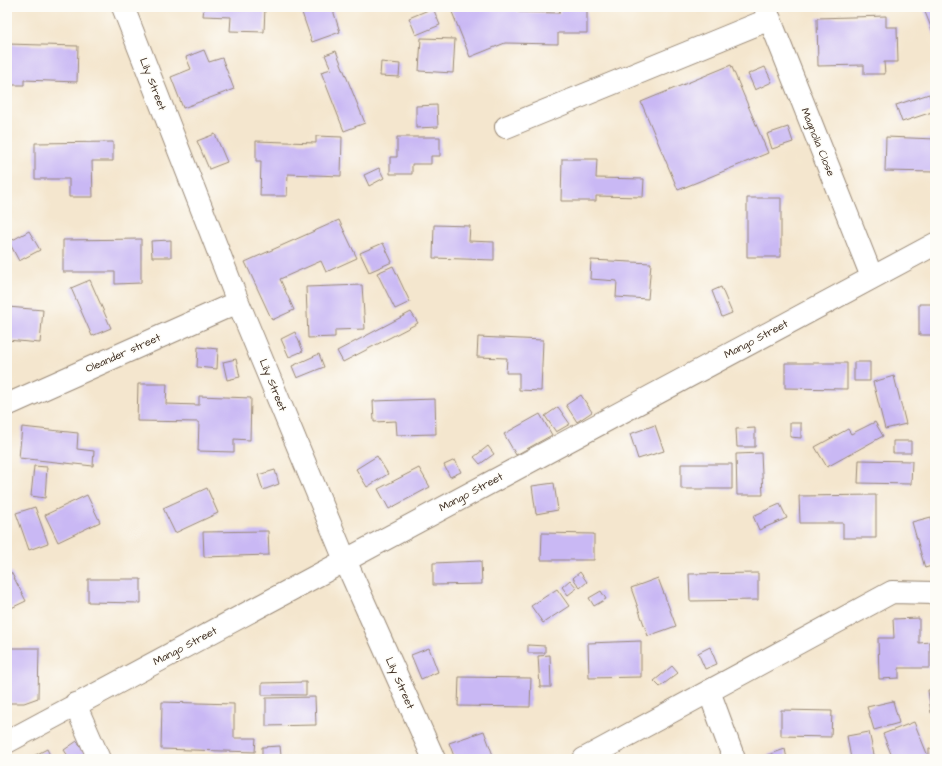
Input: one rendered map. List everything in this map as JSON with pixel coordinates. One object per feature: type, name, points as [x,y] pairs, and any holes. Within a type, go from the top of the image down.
[{"type":"street","name":"Lily Street","points":[[123,7],[238,302],[345,560],[434,759]]},
{"type":"street","points":[[506,127],[767,13]]},
{"type":"street","name":"Magnolia Close","points":[[767,13],[872,277]]},
{"type":"street","name":"Mango Street","points":[[7,742],[75,704],[935,244]]},
{"type":"street","name":"Oleander street","points":[[7,405],[238,302]]},
{"type":"street","points":[[584,759],[892,592],[935,593]]},
{"type":"street","points":[[709,690],[734,759]]},
{"type":"street","points":[[75,704],[99,759]]},
{"type":"building","points":[[204,7],[265,7],[264,32],[230,31],[231,17],[203,16]]},
{"type":"building","points":[[300,7],[332,7],[340,32],[312,42]]},
{"type":"building","points":[[450,7],[515,7],[518,12],[560,13],[558,7],[585,7],[587,12],[587,33],[558,33],[558,44],[505,43],[470,57]]},
{"type":"building","points":[[923,7],[935,7],[935,37]]},
{"type":"building","points":[[433,8],[440,25],[416,35],[409,18]]},
{"type":"building","points":[[886,16],[886,27],[897,27],[898,62],[884,62],[885,74],[864,74],[864,65],[818,66],[817,18]]},
{"type":"building","points":[[421,38],[455,39],[453,73],[419,71]]},
{"type":"building","points":[[7,44],[78,46],[77,82],[24,80],[24,85],[7,85]]},
{"type":"building","points":[[204,50],[209,62],[222,58],[234,89],[183,108],[171,77],[191,69],[186,57]]},
{"type":"building","points":[[336,51],[365,123],[344,131],[321,72],[331,69],[325,55]]},
{"type":"building","points":[[381,62],[400,64],[399,77],[380,76]]},
{"type":"building","points":[[731,65],[768,153],[678,190],[641,102]]},
{"type":"building","points":[[765,67],[772,82],[755,90],[748,74]]},
{"type":"building","points":[[929,94],[935,111],[902,122],[896,105]]},
{"type":"building","points":[[437,105],[438,127],[416,128],[416,106]]},
{"type":"building","points":[[788,127],[793,142],[772,149],[767,134]]},
{"type":"building","points":[[215,134],[227,162],[209,169],[197,141]]},
{"type":"building","points":[[316,136],[342,137],[341,176],[288,174],[287,196],[260,196],[261,161],[256,161],[256,141],[316,143]]},
{"type":"building","points":[[397,137],[440,137],[440,156],[431,156],[431,164],[412,164],[412,174],[390,174],[390,157],[397,157]]},
{"type":"building","points":[[886,137],[935,139],[935,172],[885,171]]},
{"type":"building","points":[[113,142],[113,161],[92,161],[93,197],[69,197],[69,179],[35,179],[35,143]]},
{"type":"building","points":[[562,159],[597,159],[596,178],[644,179],[643,197],[596,196],[596,201],[561,201]]},
{"type":"building","points":[[379,168],[384,178],[369,186],[364,175]]},
{"type":"building","points":[[747,198],[781,198],[781,257],[747,257]]},
{"type":"building","points":[[339,220],[357,258],[326,272],[321,261],[280,279],[294,310],[272,320],[245,262]]},
{"type":"building","points":[[434,225],[470,226],[469,241],[494,242],[494,260],[433,258]]},
{"type":"building","points":[[29,231],[40,250],[19,261],[9,242]]},
{"type":"building","points":[[141,239],[141,283],[115,284],[115,272],[63,272],[63,240]]},
{"type":"building","points":[[171,240],[171,257],[152,257],[151,241]]},
{"type":"building","points":[[383,243],[392,262],[369,272],[360,253]]},
{"type":"building","points":[[591,260],[651,263],[648,299],[616,297],[617,281],[590,279]]},
{"type":"building","points":[[393,266],[410,302],[395,309],[377,273]]},
{"type":"building","points":[[90,280],[111,328],[92,336],[71,288]]},
{"type":"building","points":[[362,285],[365,329],[335,330],[335,337],[308,338],[306,287]]},
{"type":"building","points":[[721,287],[732,313],[722,317],[712,291]]},
{"type":"building","points":[[7,296],[9,297],[8,307],[43,310],[40,343],[7,340]]},
{"type":"building","points":[[919,304],[935,304],[935,335],[919,335]]},
{"type":"building","points":[[411,312],[418,323],[343,362],[337,351]]},
{"type":"building","points":[[295,332],[303,351],[289,357],[281,339]]},
{"type":"building","points":[[478,337],[543,340],[541,391],[519,390],[519,373],[506,373],[507,358],[477,357]]},
{"type":"building","points":[[198,347],[218,349],[217,369],[197,367]]},
{"type":"building","points":[[319,354],[324,367],[297,378],[292,366]]},
{"type":"building","points":[[236,359],[240,377],[227,380],[223,362]]},
{"type":"building","points":[[854,362],[870,362],[870,381],[854,381]]},
{"type":"building","points":[[785,363],[847,363],[847,389],[785,388]]},
{"type":"building","points":[[894,376],[906,424],[885,429],[873,382]]},
{"type":"building","points":[[138,384],[167,384],[166,404],[199,405],[199,396],[251,398],[250,440],[234,439],[234,452],[198,451],[199,422],[137,421]]},
{"type":"building","points":[[581,395],[592,412],[577,422],[566,405]]},
{"type":"building","points":[[435,399],[436,434],[397,435],[396,421],[374,422],[373,401]]},
{"type":"building","points":[[558,407],[570,424],[556,432],[545,416]]},
{"type":"building","points":[[540,414],[552,435],[516,455],[504,434]]},
{"type":"building","points":[[875,422],[883,436],[827,467],[815,447],[848,429],[851,434]]},
{"type":"building","points":[[790,423],[801,423],[801,438],[790,437]]},
{"type":"building","points":[[655,425],[664,451],[638,459],[630,434]]},
{"type":"building","points":[[22,427],[78,433],[77,449],[94,451],[93,466],[19,458]]},
{"type":"building","points":[[755,428],[755,447],[737,447],[736,429]]},
{"type":"building","points":[[893,441],[911,441],[911,453],[893,453]]},
{"type":"building","points":[[488,446],[494,454],[480,464],[474,457]]},
{"type":"building","points":[[761,453],[763,495],[737,495],[736,454]]},
{"type":"building","points":[[377,456],[388,474],[367,487],[356,469]]},
{"type":"building","points":[[455,460],[461,472],[450,477],[444,465]]},
{"type":"building","points":[[859,460],[912,461],[911,484],[858,483]]},
{"type":"building","points":[[681,464],[732,464],[732,489],[681,489]]},
{"type":"building","points":[[34,466],[47,467],[45,498],[31,496]]},
{"type":"building","points":[[419,468],[430,487],[389,509],[378,489]]},
{"type":"building","points":[[275,470],[279,484],[263,490],[258,475]]},
{"type":"building","points":[[554,483],[558,510],[536,514],[532,486]]},
{"type":"building","points":[[207,488],[218,513],[175,533],[163,508]]},
{"type":"building","points":[[87,495],[100,522],[58,542],[45,515]]},
{"type":"building","points":[[876,495],[876,538],[843,538],[843,523],[800,523],[799,496]]},
{"type":"building","points":[[780,504],[787,518],[759,530],[753,516]]},
{"type":"building","points":[[35,507],[48,543],[29,550],[16,513]]},
{"type":"building","points":[[931,517],[935,531],[935,565],[925,568],[912,522]]},
{"type":"building","points":[[268,531],[269,555],[204,557],[203,532]]},
{"type":"building","points":[[542,533],[594,534],[594,560],[541,560]]},
{"type":"building","points":[[481,561],[482,584],[433,585],[433,563]]},
{"type":"building","points":[[11,572],[26,601],[7,610],[7,574]]},
{"type":"building","points":[[580,572],[587,582],[580,588],[573,578]]},
{"type":"building","points":[[758,573],[758,600],[690,601],[689,574]]},
{"type":"building","points":[[658,578],[676,626],[648,636],[631,588]]},
{"type":"building","points":[[88,579],[141,579],[141,603],[88,602]]},
{"type":"building","points":[[570,580],[577,588],[568,595],[562,587]]},
{"type":"building","points":[[557,589],[569,606],[543,623],[531,606]]},
{"type":"building","points":[[601,591],[606,599],[594,606],[589,598]]},
{"type":"building","points":[[919,618],[919,643],[930,642],[930,668],[899,668],[899,678],[879,679],[878,638],[894,638],[893,619]]},
{"type":"building","points":[[641,641],[641,677],[589,678],[588,643]]},
{"type":"building","points":[[528,645],[545,646],[545,653],[528,653]]},
{"type":"building","points":[[710,647],[717,664],[705,669],[698,653]]},
{"type":"building","points":[[7,648],[39,648],[38,698],[24,703],[7,703]]},
{"type":"building","points":[[429,648],[438,672],[421,679],[411,655]]},
{"type":"building","points":[[550,655],[551,687],[540,687],[538,656]]},
{"type":"building","points":[[672,666],[678,673],[660,687],[654,681]]},
{"type":"building","points":[[459,677],[531,678],[530,707],[458,706]]},
{"type":"building","points":[[306,682],[306,695],[262,695],[262,683]]},
{"type":"building","points":[[935,689],[935,713],[931,713],[928,690]]},
{"type":"building","points":[[315,697],[316,725],[266,726],[266,698]]},
{"type":"building","points":[[893,701],[899,723],[874,730],[867,707]]},
{"type":"building","points":[[162,702],[234,704],[234,738],[256,738],[255,752],[161,749]]},
{"type":"building","points":[[781,710],[832,711],[831,737],[781,736]]},
{"type":"building","points":[[914,722],[928,756],[919,759],[893,759],[883,734]]},
{"type":"building","points":[[484,731],[494,758],[455,759],[449,743]]},
{"type":"building","points":[[869,732],[875,759],[851,759],[847,736]]},
{"type":"building","points":[[77,741],[90,759],[70,759],[64,750]]},
{"type":"building","points":[[280,746],[281,756],[262,756],[262,747]]},
{"type":"building","points":[[47,749],[52,759],[28,759]]},
{"type":"building","points":[[785,749],[787,759],[759,758]]},
{"type":"building","points":[[929,749],[935,749],[935,759],[929,759]]}]
